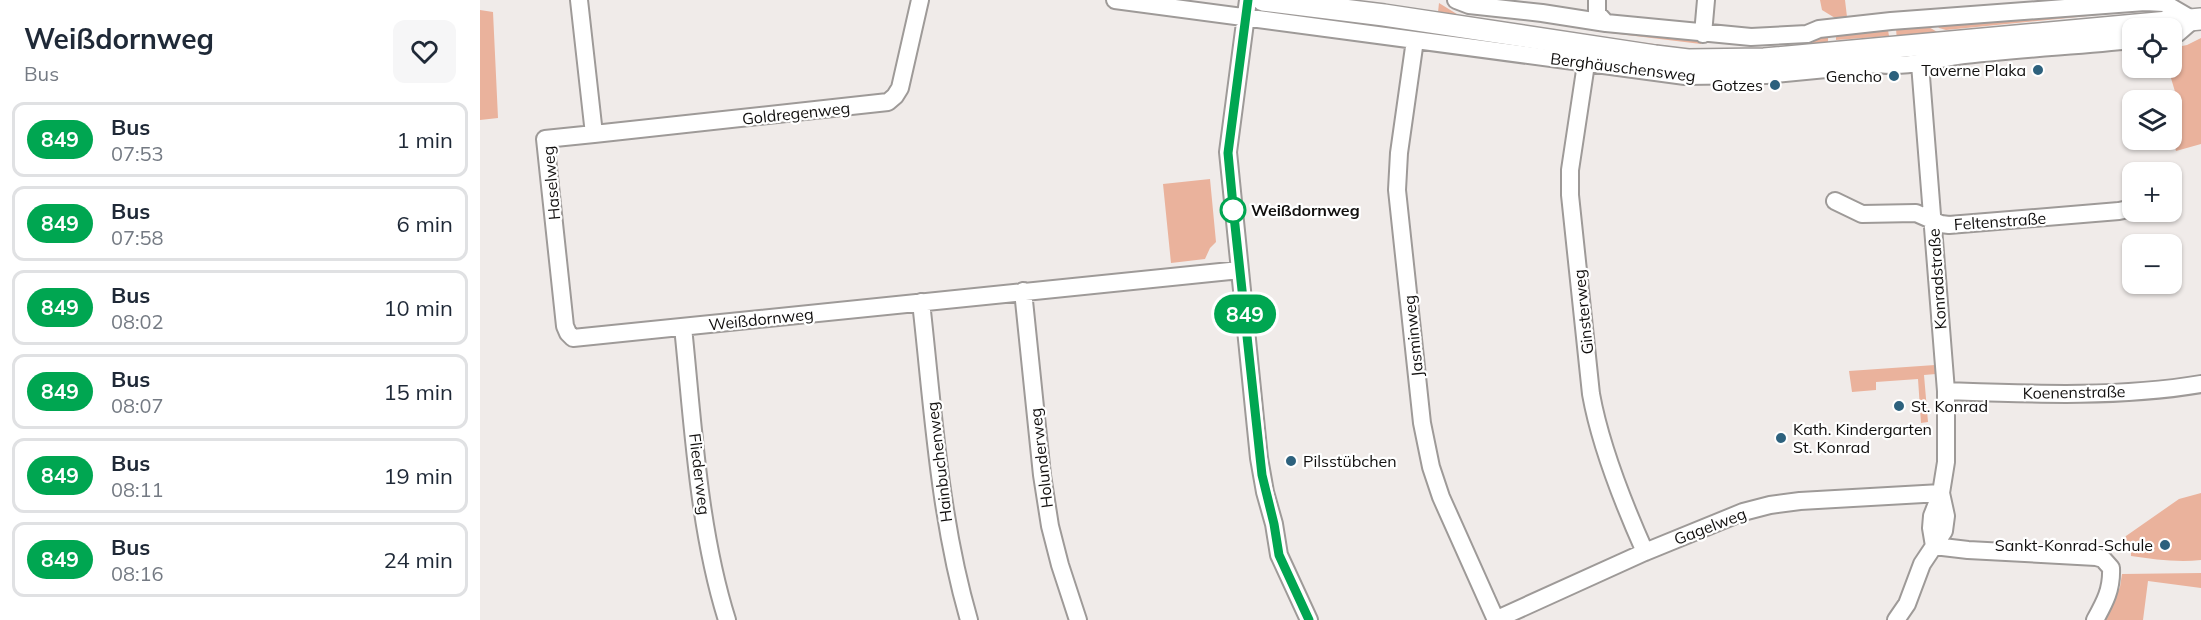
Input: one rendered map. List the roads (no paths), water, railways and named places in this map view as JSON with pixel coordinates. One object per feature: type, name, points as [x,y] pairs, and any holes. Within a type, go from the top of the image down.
[{"type":"main road","name":"Berghäuschensweg","points":[[1263,0],[1384,15],[1655,56],[1722,61],[1764,59],[2191,16]]},
{"type":"street","points":[[579,0],[594,134]]},
{"type":"street","name":"Goldregenweg","points":[[594,134],[888,102],[896,96],[900,88],[920,0]]},
{"type":"street","name":"Berghäuschensweg","points":[[1114,0],[1663,74],[1725,77],[1878,64],[1920,64],[1954,56],[2122,41]]},
{"type":"street","points":[[1248,0],[1228,153],[1259,458],[1279,555],[1310,620]]},
{"type":"street","points":[[1456,0],[1468,5],[1606,23],[1751,37],[1808,34],[1819,29],[1891,21],[2145,2],[2164,3],[2191,16]]},
{"type":"street","points":[[1597,0],[1597,14],[1606,23]]},
{"type":"street","points":[[1703,34],[1707,0]]},
{"type":"street","name":"Jasminweg","points":[[1415,40],[1399,153],[1397,190],[1422,423],[1435,483],[1495,620]]},
{"type":"street","name":"Ginsterweg","points":[[1586,64],[1570,178],[1590,383],[1595,416],[1645,552]]},
{"type":"street","name":"Konradstraße","points":[[1896,620],[1907,604],[1922,564],[1944,531],[1946,523],[1941,493],[1946,462],[1946,391],[1920,64]]},
{"type":"street","name":"Haselweg","points":[[570,336],[566,326],[545,139],[594,134]]},
{"type":"street","name":"Feltenstraße","points":[[1835,201],[1862,214],[1916,213],[1932,221],[1950,225],[2122,211]]},
{"type":"street","name":"Weißdornweg","points":[[570,336],[581,338],[1240,270]]},
{"type":"street","name":"Holunderweg","points":[[1023,291],[1042,475],[1050,526],[1078,620]]},
{"type":"street","name":"Hainbuchenweg","points":[[921,302],[947,528],[969,620]]},
{"type":"street","name":"Fliederweg","points":[[683,327],[700,492],[727,620]]},
{"type":"street","name":"Koenenstraße","points":[[1946,391],[2129,392],[2201,384]]},
{"type":"street","name":"Gagelweg","points":[[1495,620],[1645,552],[1743,512],[1800,501],[1941,493]]},
{"type":"street","points":[[1934,546],[2103,559],[2111,568],[2111,583],[2108,597],[2095,620]]},
{"type":"place","name":"Taverne Plaka","points":[[2038,70]]},
{"type":"place","name":"Gencho","points":[[1894,76]]},
{"type":"place","name":"Gotzes","points":[[1775,85]]},
{"type":"place","name":"Weißdornweg","points":[[1233,210]]},
{"type":"place","name":"St. Konrad","points":[[1899,406]]},
{"type":"place","name":"Kath. Kindergarten St. Konrad","points":[[1781,438]]},
{"type":"place","name":"Pilsstübchen","points":[[1291,461]]},
{"type":"place","name":"Sankt-Konrad-Schule","points":[[2165,545]]}]
